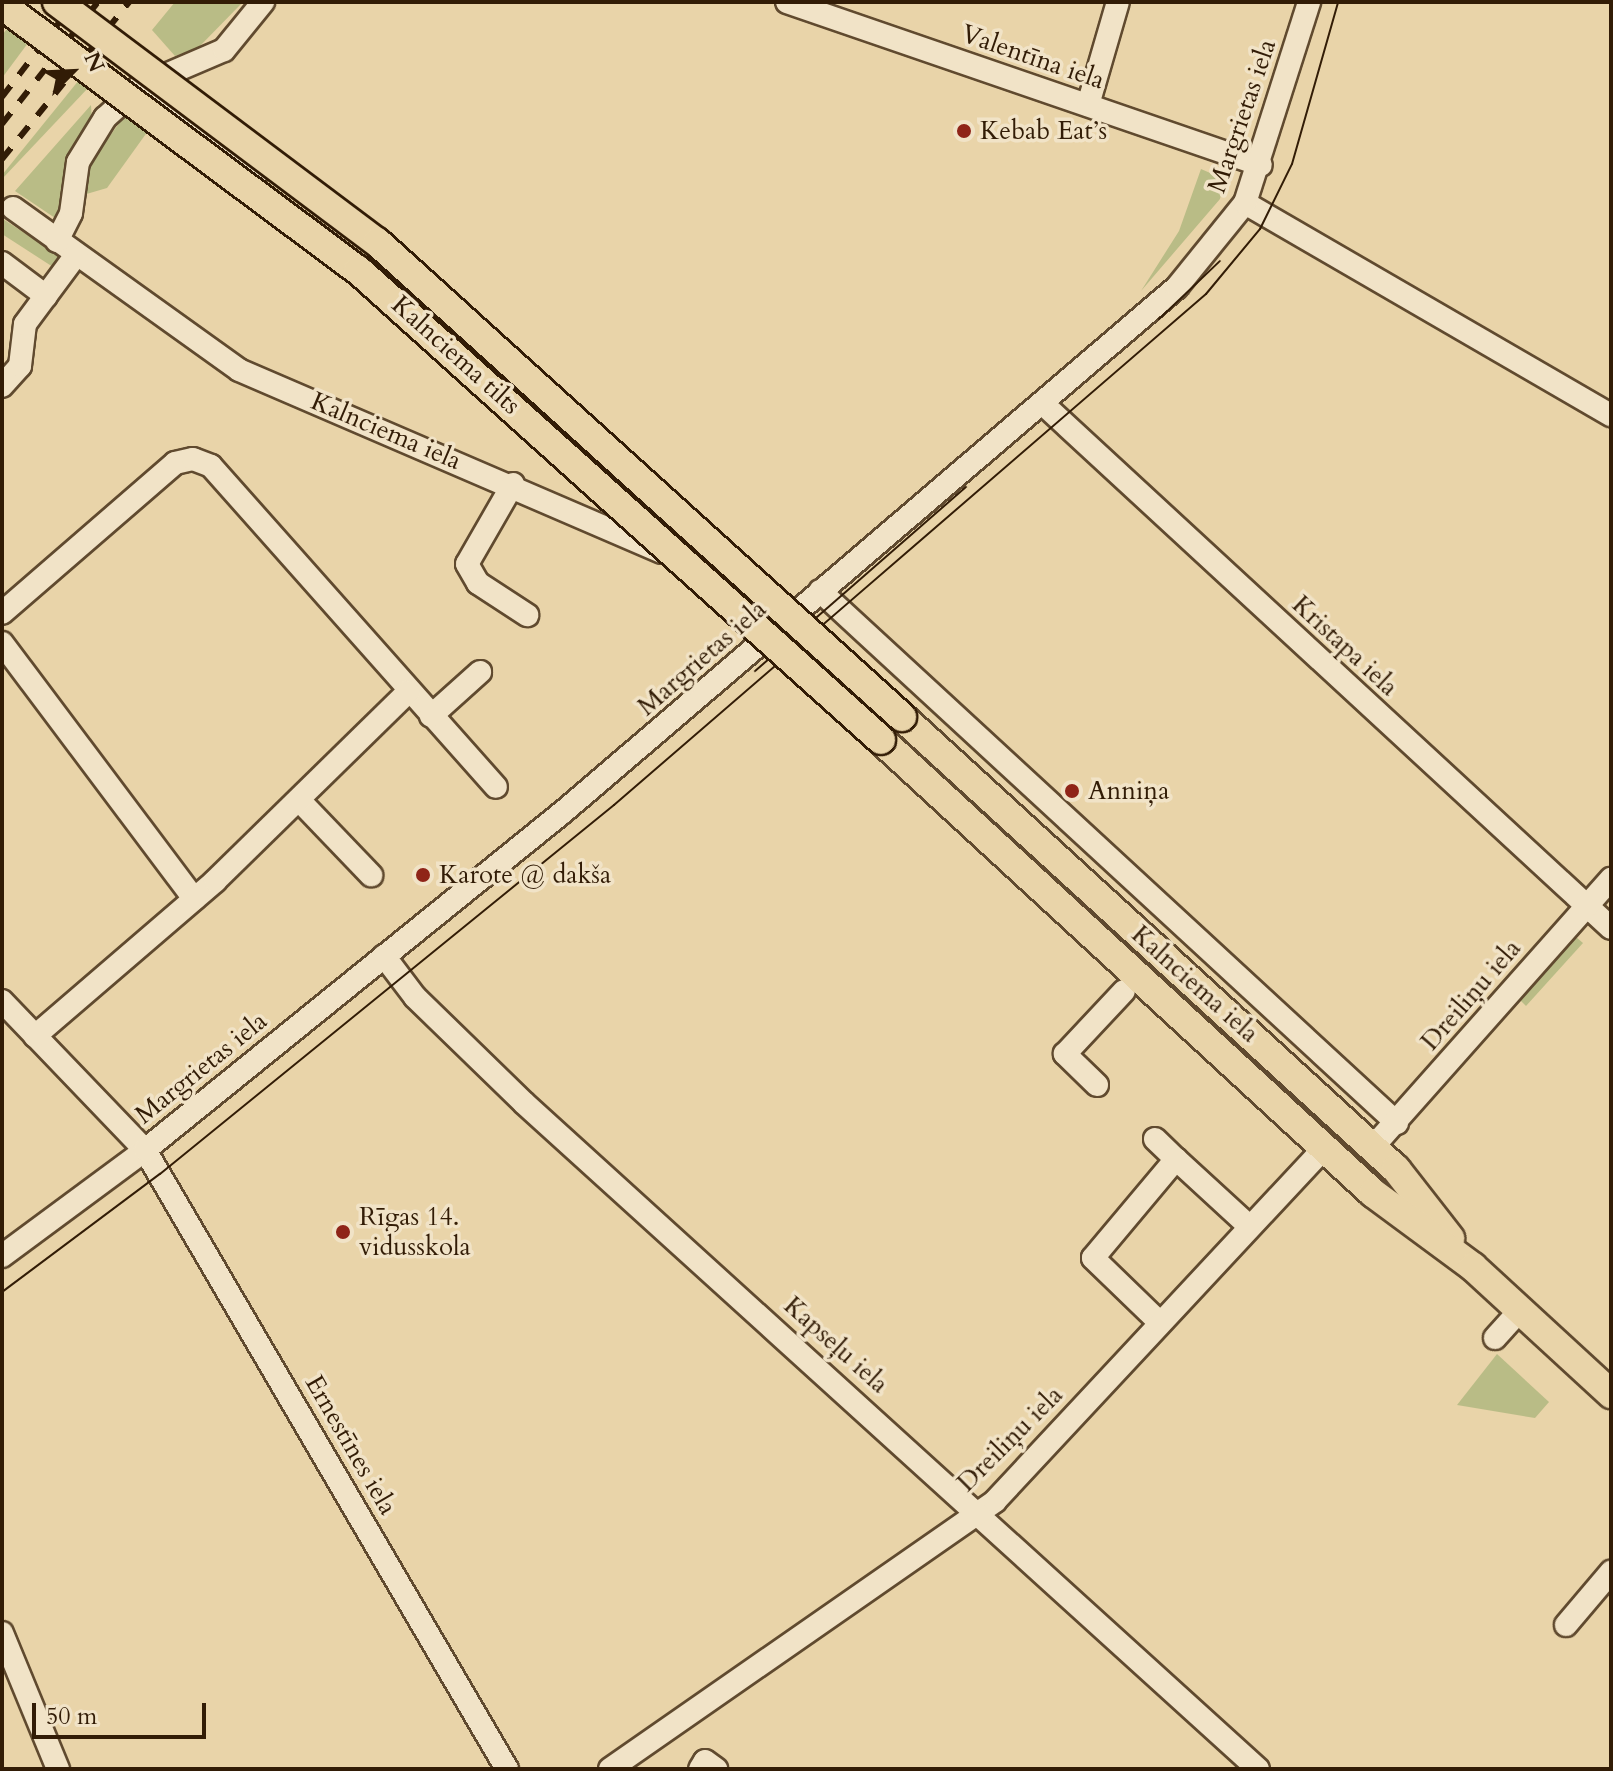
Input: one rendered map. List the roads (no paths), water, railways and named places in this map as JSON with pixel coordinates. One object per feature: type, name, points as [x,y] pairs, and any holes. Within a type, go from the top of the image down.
[{"type":"main road","name":"Kalnciema tilts","points":[[57,2],[388,251],[902,717]]},
{"type":"main road","name":"Kalnciema tilts","points":[[2,5],[165,119],[358,270],[881,740]]},
{"type":"main road","name":"Kalnciema iela","points":[[902,717],[1372,1148],[1473,1267]]},
{"type":"main road","name":"Kalnciema iela","points":[[881,740],[1323,1149],[1473,1267],[1611,1394]]},
{"type":"street","points":[[2,18],[15,2]]},
{"type":"street","points":[[57,241],[88,139],[140,86],[224,50],[263,2]]},
{"type":"street","name":"Valentīna iela","points":[[787,2],[1261,165]]},
{"type":"street","points":[[1088,105],[1118,2]]},
{"type":"street","name":"Margrietas iela","points":[[2,1256],[145,1150],[384,956],[763,642],[1177,287],[1245,203],[1261,165],[1309,2]]},
{"type":"street","points":[[140,86],[256,175]]},
{"type":"street","points":[[1245,203],[1611,415]]},
{"type":"street","name":"Kalnciema iela","points":[[13,208],[239,370],[617,529],[693,576],[763,642]]},
{"type":"street","points":[[2,386],[20,366],[25,324],[76,255]]},
{"type":"street","points":[[2,263],[46,296]]},
{"type":"street","name":"Kristapa iela","points":[[1042,403],[1585,908],[1611,928]]},
{"type":"street","points":[[601,430],[796,613]]},
{"type":"street","points":[[2,613],[175,463],[193,459],[211,466],[408,692],[496,787]]},
{"type":"street","points":[[617,529],[640,466]]},
{"type":"street","points":[[513,484],[467,564],[478,583],[527,615]]},
{"type":"street","points":[[693,576],[722,544]]},
{"type":"street","name":"Kalnciema iela","points":[[820,591],[1397,1123]]},
{"type":"street","points":[[2,643],[194,899]]},
{"type":"street","points":[[431,716],[480,672]]},
{"type":"street","points":[[35,1036],[194,899],[300,801],[408,692]]},
{"type":"street","points":[[300,801],[371,875]]},
{"type":"street","name":"Dreiliņu iela","points":[[1372,1148],[1611,879]]},
{"type":"street","name":"Kapseļu iela","points":[[384,956],[415,997],[524,1103],[1258,1769]]},
{"type":"street","points":[[1097,1085],[1065,1054],[1124,991]]},
{"type":"street","name":"Ernestīnes iela","points":[[2,1001],[145,1150],[507,1769]]},
{"type":"street","points":[[1155,1139],[1250,1227]]},
{"type":"street","name":"Dreiliņu iela","points":[[610,1769],[978,1513],[1323,1149]]},
{"type":"street","points":[[1160,1323],[1096,1266],[1093,1250],[1176,1159]]},
{"type":"street","points":[[1495,1338],[1520,1310]]},
{"type":"street","points":[[1566,1625],[1611,1572]]},
{"type":"street","points":[[2,1633],[58,1769]]},
{"type":"street","points":[[700,1769],[705,1761],[716,1769]]},
{"type":"tram line","points":[[2,1292],[160,1174],[614,805],[1206,294],[1260,229],[1292,164],[1338,2]]},
{"type":"tram line","points":[[1159,319],[1220,261]]},
{"type":"tram line","points":[[755,671],[966,487]]},
{"type":"railway","points":[[2,97],[75,2]]},
{"type":"railway","points":[[2,124],[98,2]]},
{"type":"railway","points":[[2,159],[129,2]]},
{"type":"place","name":"Kebab Eat’s","points":[[964,131]]},
{"type":"place","name":"Anniņa","points":[[1072,791]]},
{"type":"place","name":"Karote @ dakša","points":[[423,875]]},
{"type":"place","name":"Rīgas 14. vidusskola","points":[[343,1232]]}]
